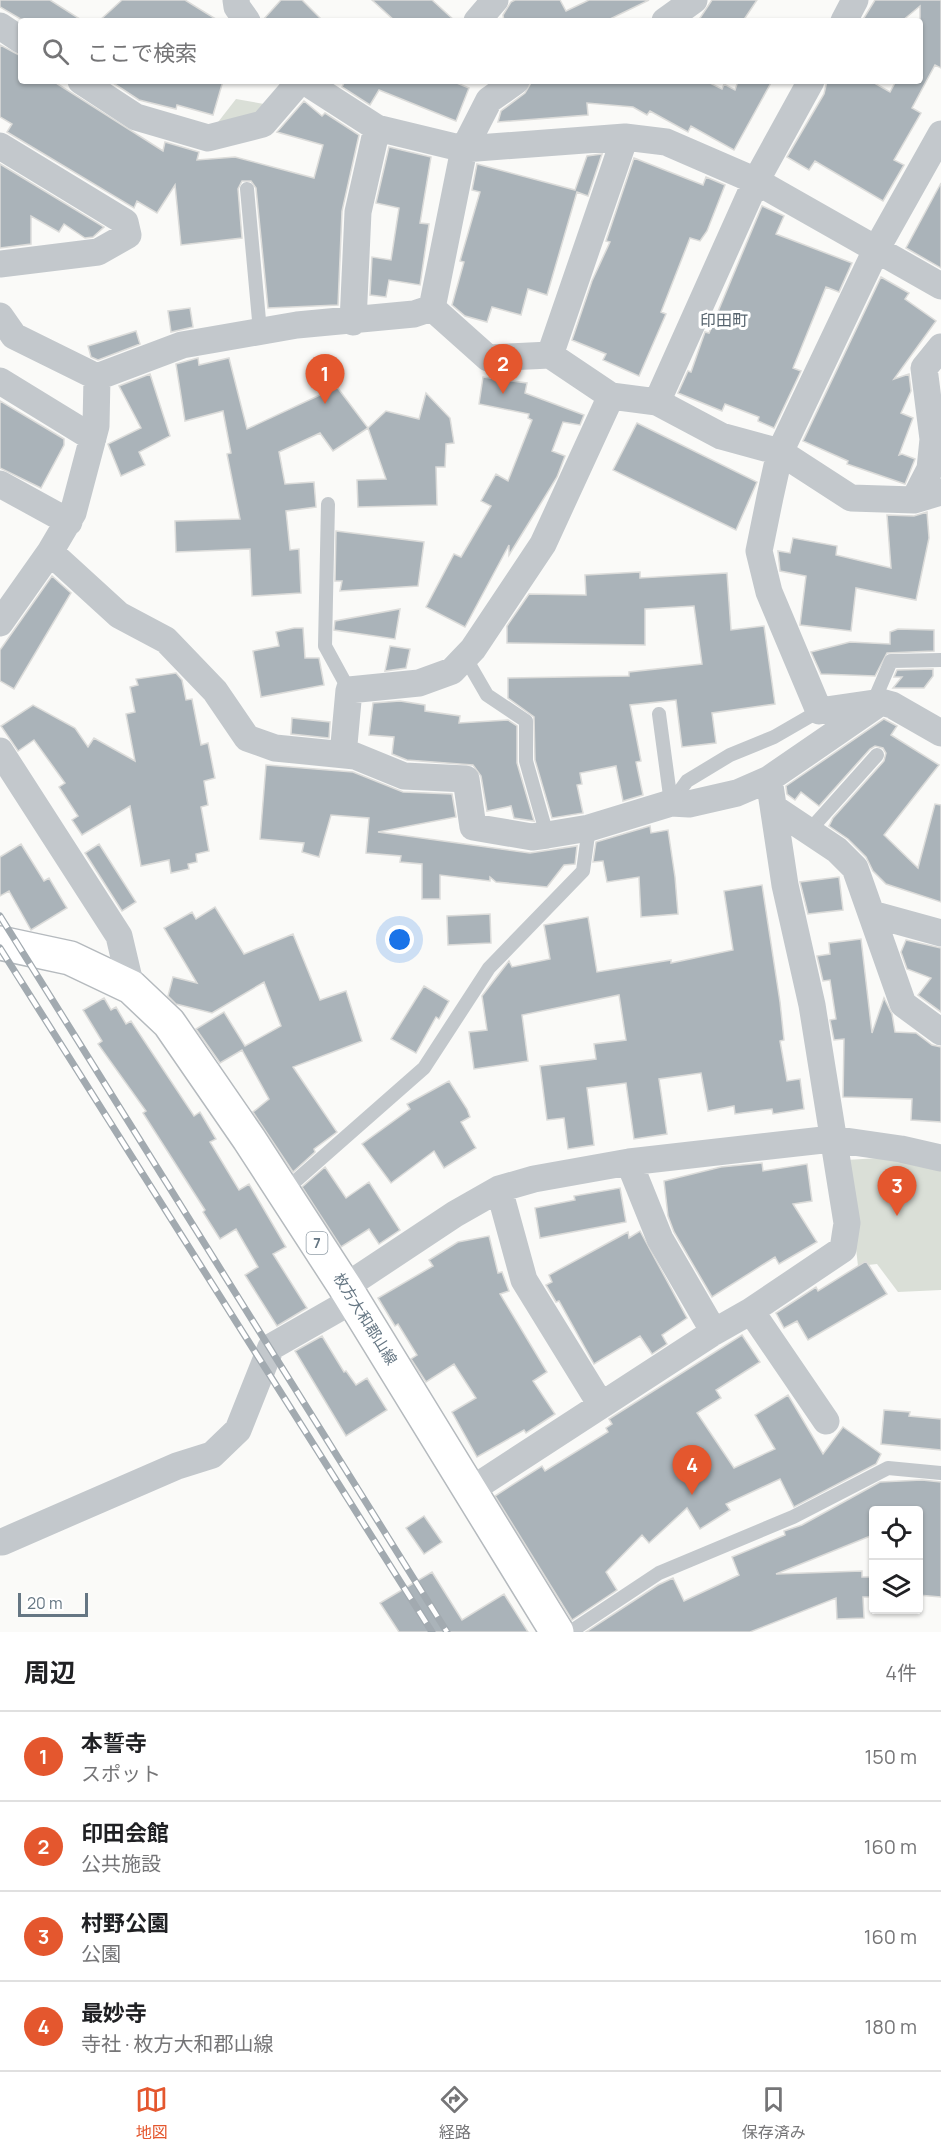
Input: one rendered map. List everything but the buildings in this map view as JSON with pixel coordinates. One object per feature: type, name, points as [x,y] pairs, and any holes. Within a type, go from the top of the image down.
[{"type":"main road","name":"枚方大和郡山線","points":[[0,944],[70,958],[131,987],[169,1023],[349,1293],[557,1632]]},
{"type":"street","points":[[236,0],[237,7],[245,18]]},
{"type":"street","points":[[480,18],[495,0]]},
{"type":"street","points":[[669,18],[694,0]]},
{"type":"street","points":[[846,18],[855,0]]},
{"type":"street","points":[[0,26],[18,38]]},
{"type":"street","points":[[86,84],[136,117],[208,138],[263,124],[299,84]]},
{"type":"street","points":[[307,84],[377,128],[464,149],[625,137],[666,142],[756,181],[941,286]]},
{"type":"street","points":[[432,308],[464,149],[489,100],[511,84]]},
{"type":"street","points":[[657,402],[756,181],[809,84]]},
{"type":"street","points":[[353,322],[358,212],[377,128]]},
{"type":"street","points":[[941,134],[876,248],[780,452],[759,551],[769,592],[819,711],[877,703],[892,705],[941,733]]},
{"type":"street","points":[[550,355],[625,137]]},
{"type":"street","points":[[0,146],[125,222],[128,235],[98,252],[0,264]]},
{"type":"street","points":[[0,316],[14,336],[97,377],[182,345],[297,325],[353,322],[414,314],[432,308]]},
{"type":"street","points":[[432,308],[488,358],[550,355],[610,396],[657,402],[721,436],[780,452],[851,498],[914,500],[941,492]]},
{"type":"street","points":[[914,500],[930,469],[933,440],[924,368],[941,347]]},
{"type":"street","points":[[0,623],[50,552],[74,513],[96,426],[97,377]]},
{"type":"street","points":[[0,381],[93,438]]},
{"type":"street","points":[[343,755],[349,690],[419,683],[452,671],[473,649],[543,544],[610,396]]},
{"type":"street","points":[[0,484],[69,522]]},
{"type":"street","points":[[50,552],[82,578],[119,615],[166,640],[215,691],[247,738],[275,748],[355,756],[404,776],[466,779],[473,827],[531,837],[547,835],[589,828],[671,803],[689,804],[737,793],[769,779],[877,703]]},
{"type":"street","points":[[0,752],[119,936],[131,987]]},
{"type":"street","points":[[471,1490],[714,1332],[752,1311],[843,1248],[847,1223],[812,1005],[786,885],[769,779]]},
{"type":"street","points":[[774,808],[837,850],[855,868],[903,1004],[941,1032]]},
{"type":"street","points":[[872,914],[941,933]]},
{"type":"street","points":[[2,1542],[177,1467],[212,1455],[238,1430],[271,1347],[349,1293],[455,1214],[500,1189],[534,1179],[629,1162],[832,1139],[902,1149],[941,1158]]},
{"type":"street","points":[[629,1162],[660,1239],[714,1332]]},
{"type":"street","points":[[500,1189],[524,1280],[601,1405]]},
{"type":"street","points":[[752,1311],[826,1421]]},
{"type":"lane","points":[[247,189],[260,331]]},
{"type":"lane","points":[[328,504],[325,646],[349,690]]},
{"type":"lane","points":[[465,657],[488,695],[526,722],[526,761],[547,835]]},
{"type":"lane","points":[[877,703],[891,661],[940,660]]},
{"type":"lane","points":[[671,803],[687,781],[730,755],[774,737],[819,711]]},
{"type":"lane","points":[[659,714],[671,803]]},
{"type":"lane","points":[[809,831],[876,755]]},
{"type":"lane","points":[[283,1192],[424,1068],[489,968],[583,872],[589,828]]},
{"type":"lane","points":[[570,1632],[659,1573],[793,1517],[888,1468],[941,1473]]},
{"type":"shaded area","points":[[236,99],[264,104],[258,121],[215,126]]},
{"type":"shaded area","points":[[896,1157],[941,1169],[941,1290],[898,1292],[877,1264],[858,1266],[846,1160]]},
{"type":"railway","points":[[0,916],[447,1632]]},
{"type":"railway","points":[[0,948],[432,1632]]},
{"type":"place","name":"印田会館","points":[[503,394]]},
{"type":"place","name":"本誓寺","points":[[325,404]]},
{"type":"place","name":"村野公園","points":[[897,1216]]},
{"type":"place","name":"最妙寺","points":[[692,1495]]},
{"type":"district","name":"印田町","points":[[724,320]]}]
